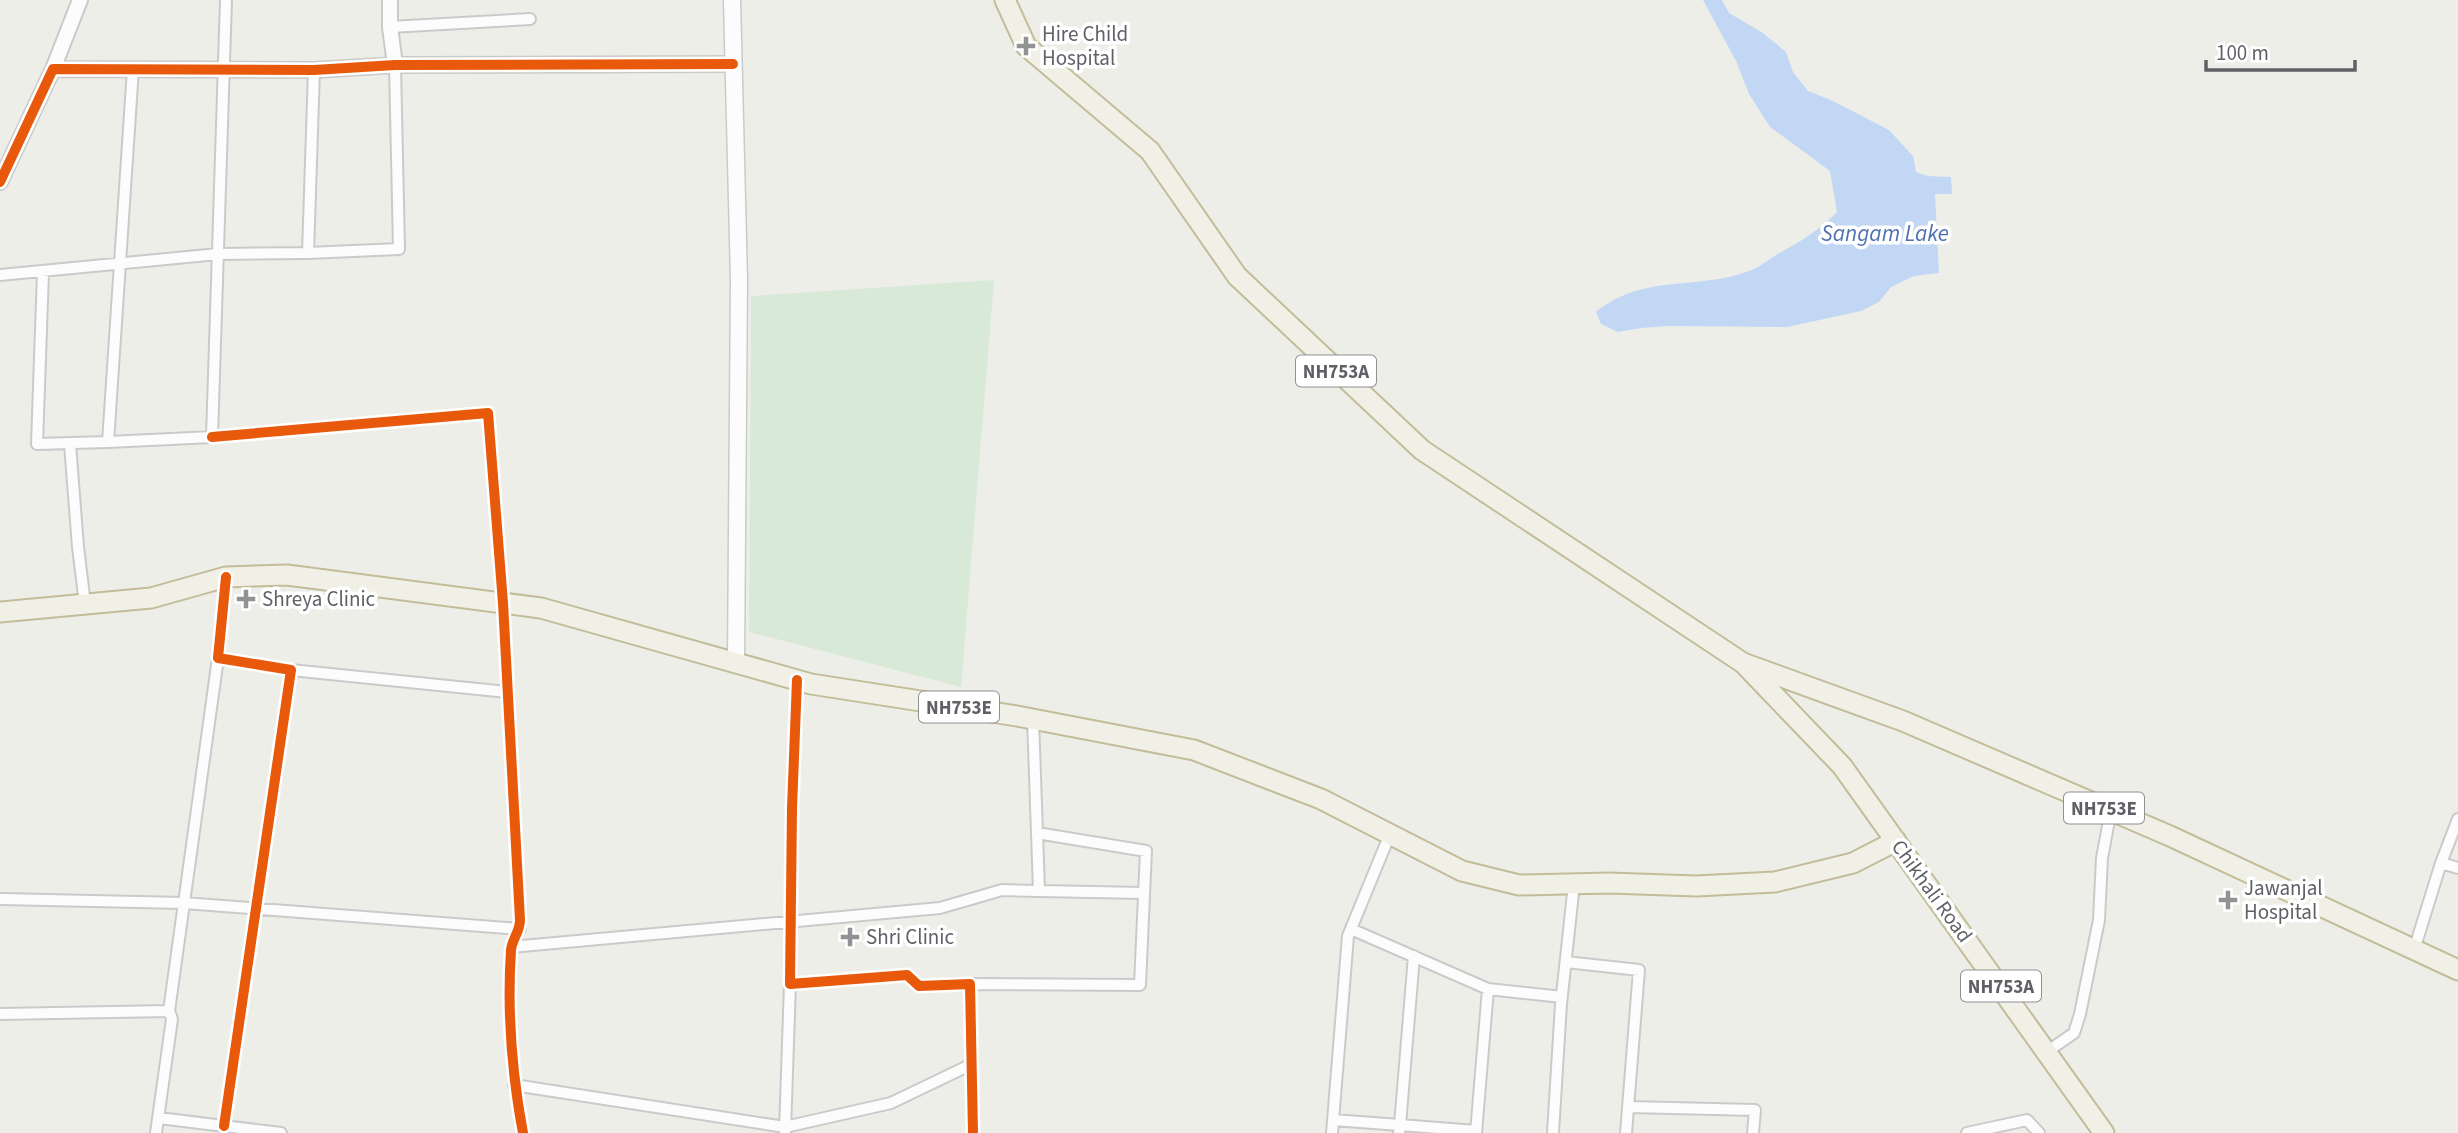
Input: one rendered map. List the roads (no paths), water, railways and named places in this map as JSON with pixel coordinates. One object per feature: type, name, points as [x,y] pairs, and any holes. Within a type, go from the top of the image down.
[{"type":"highway","name":"NH753A","points":[[1005,0],[1026,46],[1150,151],[1237,276],[1413,441],[1434,458],[1743,663]]},
{"type":"highway","name":"NH753E","points":[[0,612],[151,598],[226,577],[287,575],[541,608],[797,680],[1033,719],[1194,750],[1321,799],[1462,870],[1519,886],[1696,886],[1775,882],[1853,863],[1896,841]]},
{"type":"highway","name":"NH753E","points":[[1743,663],[1903,721],[2111,810],[2458,970]]},
{"type":"highway","name":"Chikhali Road","points":[[1743,663],[1842,766],[2104,1133]]},
{"type":"main road","points":[[732,0],[739,280],[736,663]]},
{"type":"street","points":[[0,182],[53,69],[80,0]]},
{"type":"street","points":[[212,437],[226,0]]},
{"type":"street","points":[[0,275],[218,254],[399,248],[395,65],[390,0]]},
{"type":"street","points":[[390,27],[530,19]]},
{"type":"street","points":[[53,69],[314,70],[395,65],[733,64]]},
{"type":"street","points":[[108,442],[133,69]]},
{"type":"street","points":[[308,253],[314,70]]},
{"type":"street","points":[[43,272],[37,444],[212,437],[488,413],[503,603],[520,929],[511,947],[514,1085],[523,1133]]},
{"type":"street","points":[[70,444],[85,604]]},
{"type":"street","points":[[156,1133],[172,1019],[169,1011],[218,658],[226,577]]},
{"type":"street","points":[[218,658],[291,670],[507,692]]},
{"type":"street","points":[[224,1126],[254,907],[291,670]]},
{"type":"street","points":[[785,1130],[797,680]]},
{"type":"street","points":[[1033,719],[1039,891]]},
{"type":"street","points":[[2048,1051],[2074,1033],[2080,1014],[2099,920],[2102,858],[2111,810]]},
{"type":"street","points":[[2414,950],[2441,863],[2458,819]]},
{"type":"street","points":[[790,984],[907,975],[919,986],[1140,985],[1146,851],[1037,833]]},
{"type":"street","points":[[1332,1133],[1348,936],[1390,834]]},
{"type":"street","points":[[2441,863],[2458,869]]},
{"type":"street","points":[[1553,1133],[1562,997],[1574,884]]},
{"type":"street","points":[[511,947],[940,908],[1002,890],[1144,893]]},
{"type":"street","points":[[0,899],[254,907],[520,929]]},
{"type":"street","points":[[1351,929],[1488,989],[1562,997]]},
{"type":"street","points":[[1399,1129],[1414,957]]},
{"type":"street","points":[[1566,962],[1639,970],[1626,1133]]},
{"type":"street","points":[[970,984],[973,1133]]},
{"type":"street","points":[[1334,1120],[1399,1129],[1476,1132],[1488,989]]},
{"type":"street","points":[[0,1014],[169,1011]]},
{"type":"street","points":[[514,1085],[785,1130],[891,1103],[970,1065]]},
{"type":"street","points":[[1629,1107],[1755,1110],[1754,1133]]},
{"type":"street","points":[[159,1118],[281,1133]]},
{"type":"street","points":[[1967,1133],[2027,1120],[2039,1133]]},
{"type":"water","name":"Sangam Lake","points":[[1703,0],[1722,0],[1729,13],[1763,33],[1786,52],[1793,72],[1808,91],[1889,130],[1913,156],[1916,172],[1928,176],[1951,177],[1952,194],[1935,194],[1939,273],[1914,276],[1891,287],[1879,302],[1861,311],[1787,327],[1669,326],[1618,332],[1601,324],[1596,312],[1614,300],[1651,287],[1729,277],[1752,270],[1808,236],[1837,212],[1830,171],[1770,127],[1749,94],[1736,61]]},
{"type":"place","name":"Hire Child Hospital","points":[[1026,46]]},
{"type":"place","name":"Shreya Clinic","points":[[246,599]]},
{"type":"place","name":"Jawanjal Hospital","points":[[2228,900]]},
{"type":"place","name":"Shri Clinic","points":[[850,937]]}]
